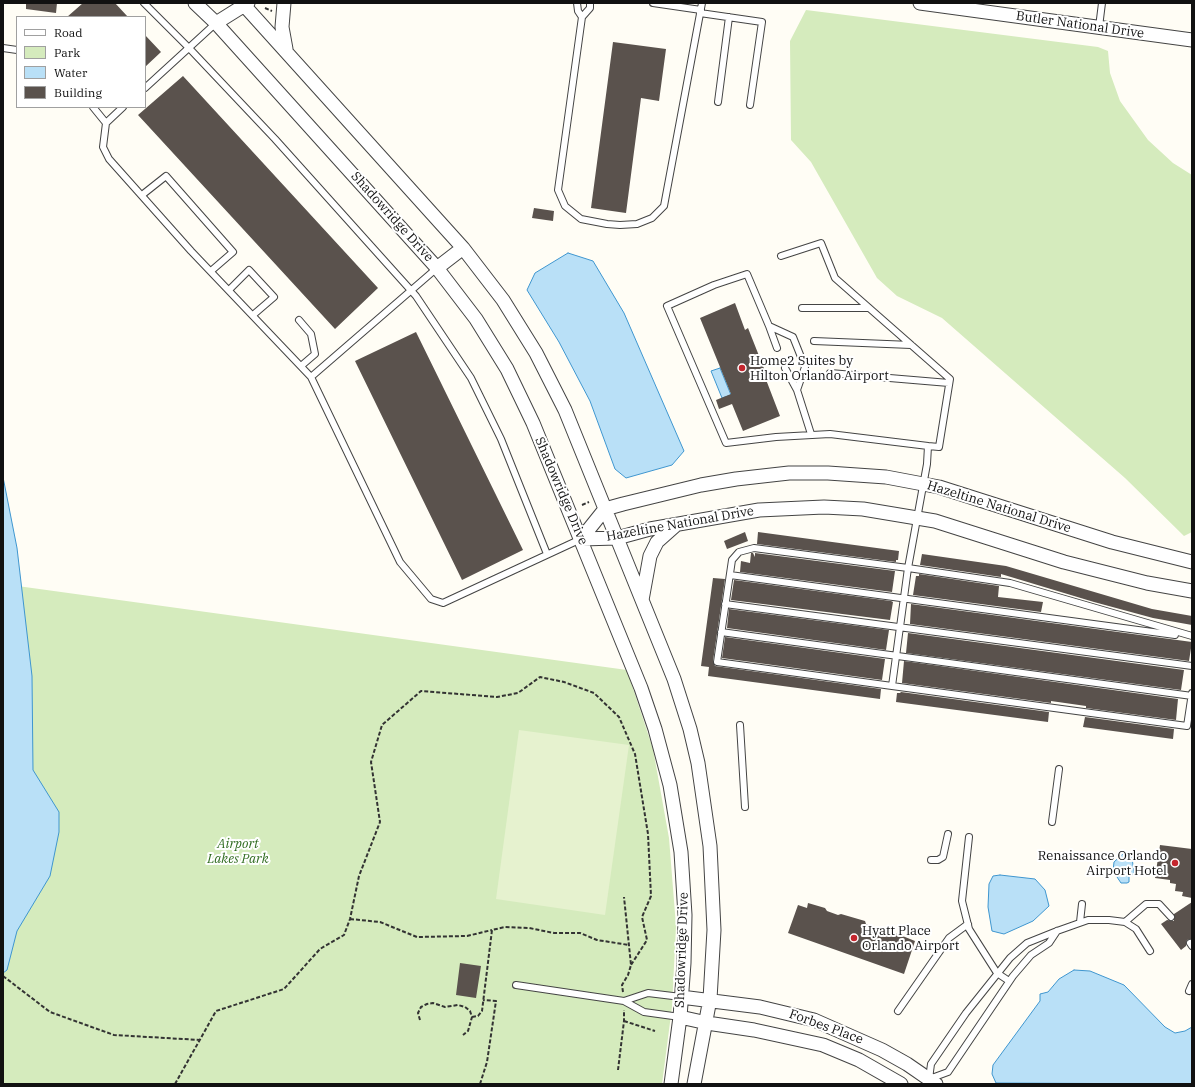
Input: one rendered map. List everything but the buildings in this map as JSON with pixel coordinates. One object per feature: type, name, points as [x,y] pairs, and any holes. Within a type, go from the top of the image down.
[{"type":"street","name":"Shadowridge Drive","points":[[195,3],[216,23],[437,268],[476,319],[507,368],[533,423],[648,708],[661,748],[670,785],[678,829],[684,897],[685,945],[680,1017],[671,1084]]},
{"type":"street","name":"Butler National Drive","points":[[920,3],[970,6],[1099,27],[1192,40]]},
{"type":"street","points":[[216,23],[245,4],[463,248],[503,300],[536,353],[565,410],[679,695],[690,729],[699,769],[707,826],[713,890],[714,954],[707,1023],[694,1084]]},
{"type":"street","points":[[279,7],[286,51]]},
{"type":"street","points":[[437,268],[463,248]]},
{"type":"street","name":"Hazeltine National Drive","points":[[581,539],[605,509],[701,485],[772,475],[808,473],[847,474],[923,484],[973,497],[1112,542],[1192,562]]},
{"type":"street","name":"Hazeltine National Drive","points":[[581,539],[617,538],[650,529],[674,526],[735,513],[791,507],[857,508],[918,517],[954,526],[1070,564],[1147,583],[1192,591]]},
{"type":"street","points":[[642,601],[650,556],[657,542],[674,526]]},
{"type":"street","name":"Forbes Place","points":[[681,997],[760,1006],[814,1020],[882,1050],[932,1081]]},
{"type":"street","name":"Forbes Place","points":[[680,1017],[707,1023],[741,1027],[823,1045],[859,1060],[901,1084]]},
{"type":"lane","points":[[144,3],[189,48],[411,290],[471,378],[501,439],[547,554]]},
{"type":"lane","points":[[577,3],[578,11],[582,17]]},
{"type":"lane","points":[[590,3],[590,8],[582,17],[559,195],[565,206],[581,219],[620,225],[637,224],[652,218],[664,206],[701,8]]},
{"type":"lane","points":[[653,3],[701,8],[729,17],[762,22],[750,105]]},
{"type":"lane","points":[[1099,27],[1102,3]]},
{"type":"lane","points":[[718,102],[729,17]]},
{"type":"lane","points":[[146,87],[216,23]]},
{"type":"lane","points":[[3,48],[16,50]]},
{"type":"lane","points":[[94,108],[106,122]]},
{"type":"lane","points":[[123,108],[106,122],[103,147],[109,159],[211,271],[311,377],[400,562],[431,599],[443,603],[581,539]]},
{"type":"lane","points":[[142,195],[166,176],[233,252],[211,271]]},
{"type":"lane","points":[[776,348],[769,326],[747,274],[714,285],[667,306],[726,443],[811,434],[830,434],[939,447],[950,379],[835,278],[821,243],[781,256]]},
{"type":"lane","points":[[311,377],[437,268]]},
{"type":"lane","points":[[229,290],[249,270],[274,297],[252,315]]},
{"type":"lane","points":[[802,308],[869,308]]},
{"type":"lane","points":[[299,320],[311,334],[315,354],[301,366]]},
{"type":"lane","points":[[769,326],[793,337],[805,367],[797,390]]},
{"type":"lane","points":[[814,341],[911,345]]},
{"type":"lane","points":[[785,368],[797,390],[811,434]]},
{"type":"lane","points":[[830,373],[949,383]]},
{"type":"lane","points":[[892,686],[908,568],[918,517],[928,446]]},
{"type":"lane","points":[[721,632],[1192,694],[1189,727],[717,662],[721,632],[725,604],[732,560],[734,555],[746,549],[754,548],[1010,583],[1192,637]]},
{"type":"lane","points":[[730,575],[1192,637]]},
{"type":"lane","points":[[725,604],[1192,666]]},
{"type":"lane","points":[[740,725],[745,807]]},
{"type":"lane","points":[[1052,822],[1059,769]]},
{"type":"lane","points":[[931,860],[938,860],[944,857],[948,834]]},
{"type":"lane","points":[[969,837],[962,901],[968,924],[981,950],[997,973],[1009,981]]},
{"type":"lane","points":[[1080,922],[1082,904]]},
{"type":"lane","points":[[1125,922],[1146,904],[1159,904],[1171,917]]},
{"type":"lane","points":[[1056,931],[1049,943],[1031,955],[1009,981],[948,1072],[932,1081],[931,1064],[966,1013],[1010,958],[1027,943],[1056,931],[1088,920],[1125,922],[1136,929],[1150,951]]},
{"type":"lane","points":[[898,1011],[949,938],[968,924]]},
{"type":"lane","points":[[1189,991],[1192,984]]},
{"type":"lane","points":[[516,986],[624,1001],[644,1012],[680,1017]]},
{"type":"lane","points":[[624,1001],[648,993],[681,997]]},
{"type":"path","points":[[265,8],[268,10],[279,7]]},
{"type":"path","points":[[582,505],[592,501]]},
{"type":"path","points":[[175,1084],[216,1011],[284,989],[320,949],[344,935],[350,919],[359,876],[380,822],[370,762],[382,726],[421,691],[497,697],[518,693],[540,677],[564,682],[594,693],[619,717],[635,754],[648,834],[651,896],[642,917],[647,940],[631,965],[628,975],[622,985],[624,1021],[618,1070]]},
{"type":"path","points":[[624,898],[631,965]]},
{"type":"path","points":[[350,919],[380,922],[417,937],[467,936],[505,927],[529,928],[554,933],[580,933],[597,940],[629,945]]},
{"type":"path","points":[[472,1017],[478,1016],[482,1011],[492,930]]},
{"type":"path","points":[[3,976],[50,1012],[114,1035],[200,1040]]},
{"type":"path","points":[[480,1084],[487,1062],[496,1001],[483,1000]]},
{"type":"path","points":[[420,1020],[418,1013],[421,1007],[427,1004],[433,1003],[445,1007],[458,1005],[465,1007],[470,1011],[472,1017],[468,1031],[463,1035]]},
{"type":"path","points":[[624,1021],[655,1031]]},
{"type":"green space","points":[[806,10],[1098,47],[1108,51],[1110,73],[1120,101],[1148,140],[1173,163],[1192,175],[1192,532],[1184,536],[1125,478],[942,318],[897,296],[877,278],[811,162],[791,140],[790,41]]},
{"type":"green space","name":"Airport Lakes Park","points":[[3,584],[627,670],[653,749],[669,838],[676,926],[672,1007],[662,1084],[3,1084]]},
{"type":"green space","points":[[519,730],[629,745],[605,915],[496,899]]},
{"type":"water","points":[[568,253],[593,261],[624,313],[684,451],[672,465],[626,478],[615,469],[590,401],[559,342],[527,290],[535,273]]},
{"type":"water","points":[[720,368],[731,395],[722,398],[711,371]]},
{"type":"water","points":[[3,477],[17,548],[32,676],[33,770],[59,812],[59,832],[50,876],[17,931],[7,970],[3,973]]},
{"type":"water","points":[[1124,853],[1131,854],[1134,874],[1129,876],[1129,882],[1121,883],[1113,871],[1114,862]]},
{"type":"water","points":[[1000,875],[1035,879],[1045,890],[1049,906],[1033,921],[1004,934],[992,931],[988,907],[989,884],[993,876]]},
{"type":"water","points":[[1074,970],[1090,971],[1124,985],[1165,1027],[1175,1033],[1185,1031],[1192,1027],[1192,1084],[996,1083],[992,1074],[993,1065],[1040,1001],[1040,994],[1048,992],[1059,979]]},
{"type":"place","name":"Home2 Suites by Hilton Orlando Airport","points":[[742,368]]},
{"type":"place","name":"Renaissance Orlando Airport Hotel","points":[[1175,863]]},
{"type":"place","name":"Hyatt Place Orlando Airport","points":[[854,938]]}]
